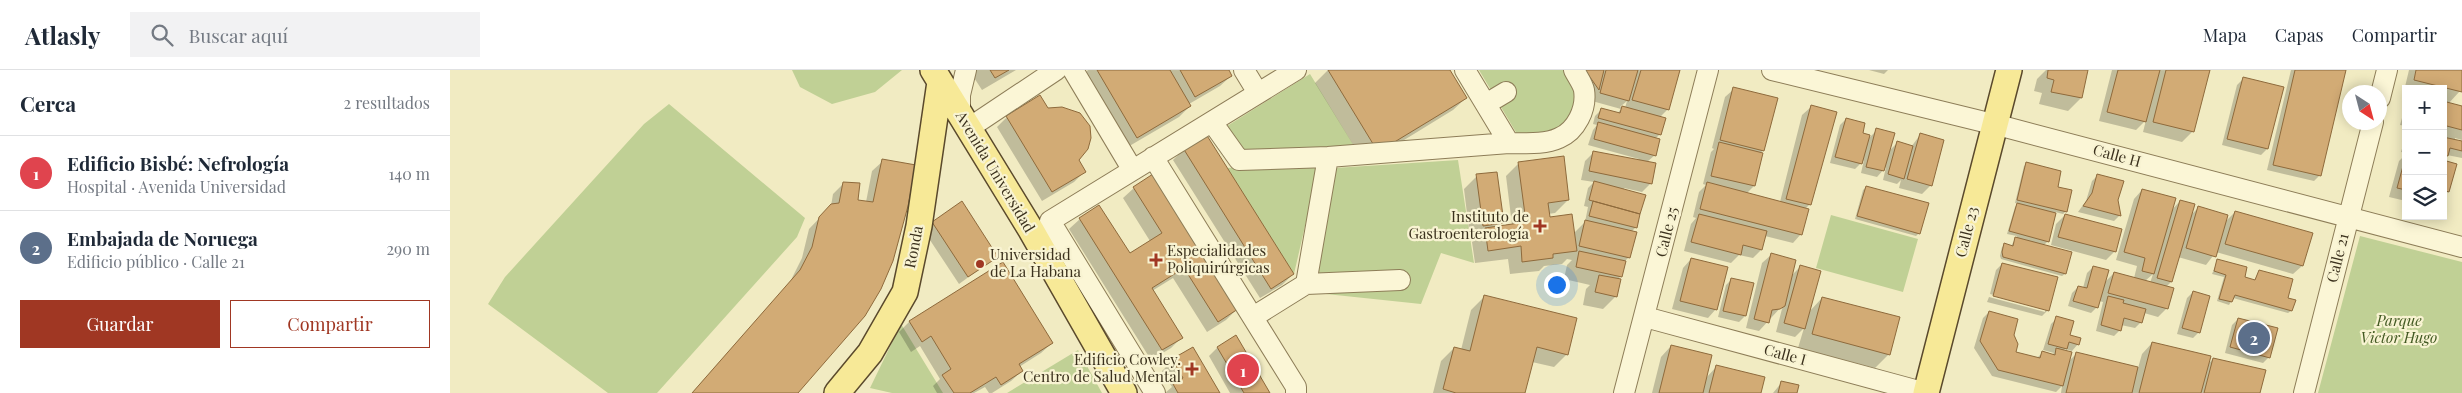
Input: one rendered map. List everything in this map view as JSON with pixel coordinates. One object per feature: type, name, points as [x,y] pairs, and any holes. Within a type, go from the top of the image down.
[{"type":"main road","name":"Calle 23","points":[[1926,393],[2009,70]]},
{"type":"main road","name":"Ronda","points":[[837,393],[870,353],[905,292],[952,133],[937,76]]},
{"type":"main road","name":"Avenida Universidad","points":[[937,76],[952,133],[982,149],[1124,393]]},
{"type":"street","points":[[952,133],[966,70]]},
{"type":"street","points":[[952,133],[1056,70]]},
{"type":"street","points":[[1073,70],[1132,169]]},
{"type":"street","points":[[1244,70],[1258,93]]},
{"type":"street","points":[[1155,393],[1050,222],[1132,169],[1296,70]]},
{"type":"street","points":[[1465,70],[1509,143]]},
{"type":"street","points":[[1212,122],[1239,160],[1328,157],[1509,143],[1534,143],[1559,138],[1575,126],[1584,106],[1584,89],[1574,70]]},
{"type":"street","name":"Calle 25","points":[[1624,393],[1708,70]]},
{"type":"street","name":"Calle H","points":[[1772,70],[1995,124],[2462,247]]},
{"type":"street","points":[[2383,85],[2387,70]]},
{"type":"street","points":[[1486,104],[1506,92]]},
{"type":"street","name":"Calle 21","points":[[2304,393],[2371,130]]},
{"type":"street","points":[[1153,157],[1296,387],[1296,393]]},
{"type":"street","points":[[1306,284],[1328,157]]},
{"type":"street","points":[[1253,318],[1306,284],[1400,280]]},
{"type":"street","name":"Calle I","points":[[1645,317],[1926,393]]},
{"type":"green space","points":[[792,70],[902,70],[875,92],[832,104],[800,87]]},
{"type":"green space","points":[[1479,70],[1563,70],[1579,95],[1562,132],[1517,134]]},
{"type":"green space","points":[[1310,74],[1354,146],[1240,151],[1224,128]]},
{"type":"green space","points":[[669,104],[805,218],[797,237],[657,393],[608,393],[488,304],[505,277],[644,124]]},
{"type":"green space","points":[[1458,160],[1474,263],[1441,253],[1421,304],[1307,292],[1335,168]]},
{"type":"green space","points":[[1319,165],[1294,274],[1227,168]]},
{"type":"green space","points":[[1831,215],[1918,239],[1903,292],[1816,268]]},
{"type":"green space","name":"Parque Victor Hugo","points":[[2360,236],[2462,262],[2462,393],[2318,393]]},
{"type":"green space","points":[[901,324],[943,393],[892,393],[870,388]]},
{"type":"green space","points":[[1078,350],[1102,393],[1007,393],[1012,390]]},
{"type":"building","points":[[990,70],[1009,70],[995,78]]},
{"type":"building","points":[[1097,70],[1170,70],[1191,106],[1137,138]]},
{"type":"building","points":[[1180,70],[1229,70],[1232,76],[1195,97]]},
{"type":"building","points":[[1328,70],[1450,70],[1467,98],[1378,152]]},
{"type":"building","points":[[1585,70],[1604,70],[1599,90]]},
{"type":"building","points":[[1606,70],[1638,70],[1629,101],[1600,93]]},
{"type":"building","points":[[1641,70],[1680,70],[1669,110],[1632,100]]},
{"type":"building","points":[[2048,70],[2088,70],[2082,98],[2051,92],[2054,80],[2047,78]]},
{"type":"building","points":[[2118,70],[2160,70],[2146,122],[2107,112]]},
{"type":"building","points":[[2166,70],[2210,70],[2194,132],[2153,122]]},
{"type":"building","points":[[2295,70],[2346,70],[2321,176],[2273,165]]},
{"type":"building","points":[[2416,70],[2462,70],[2462,92],[2447,88],[2447,85],[2434,85],[2414,80]]},
{"type":"building","points":[[2243,77],[2284,87],[2268,149],[2227,139]]},
{"type":"building","points":[[1733,87],[1778,98],[1764,151],[1720,140]]},
{"type":"building","points":[[1040,95],[1048,108],[1062,107],[1080,113],[1090,126],[1091,138],[1088,149],[1079,160],[1086,172],[1052,192],[1006,116]]},
{"type":"building","points":[[2447,102],[2462,106],[2462,130],[2447,126]]},
{"type":"building","points":[[1811,105],[1837,112],[1811,205],[1786,199]]},
{"type":"building","points":[[1622,106],[1666,118],[1661,135],[1598,118],[1601,108],[1620,113]]},
{"type":"building","points":[[1846,118],[1865,123],[1863,133],[1870,135],[1862,164],[1835,157]]},
{"type":"building","points":[[1598,122],[1660,139],[1656,156],[1594,139]]},
{"type":"building","points":[[1876,128],[1895,133],[1884,171],[1866,167]]},
{"type":"building","points":[[1920,133],[1944,140],[1932,186],[1907,179]]},
{"type":"building","points":[[1206,134],[1294,274],[1271,289],[1183,148]]},
{"type":"building","points":[[2447,138],[2462,141],[2462,151],[2450,148],[2448,156]]},
{"type":"building","points":[[1897,141],[1913,146],[1904,179],[1888,174]]},
{"type":"building","points":[[1719,142],[1763,153],[1755,186],[1711,176]]},
{"type":"building","points":[[1593,151],[1656,163],[1652,184],[1589,171]]},
{"type":"building","points":[[1564,156],[1569,200],[1548,203],[1550,217],[1572,214],[1577,251],[1553,254],[1553,258],[1522,262],[1521,246],[1488,251],[1485,228],[1526,222],[1518,162]]},
{"type":"building","points":[[882,159],[916,165],[908,206],[893,261],[881,289],[865,316],[798,393],[692,393],[800,270],[812,247],[819,217],[831,204],[839,203],[843,182],[860,183],[858,200],[873,202]]},
{"type":"building","points":[[2447,161],[2457,164],[2449,192],[2447,191]]},
{"type":"building","points":[[2026,162],[2061,171],[2058,187],[2072,190],[2067,212],[2017,200]]},
{"type":"building","points":[[2402,170],[2402,189],[2397,188]]},
{"type":"building","points":[[1497,172],[1504,223],[1483,226],[1476,174]]},
{"type":"building","name":"Especialidades Poliquirúrgicas","points":[[1153,174],[1238,309],[1218,322],[1184,268],[1152,288],[1183,338],[1162,350],[1079,218],[1099,205],[1130,253],[1162,233],[1133,187]]},
{"type":"building","points":[[2097,174],[2124,181],[2118,200],[2121,216],[2083,206],[2092,193]]},
{"type":"building","points":[[1594,181],[1646,195],[1640,214],[1589,200]]},
{"type":"building","points":[[1707,182],[1809,209],[1802,235],[1700,209]]},
{"type":"building","points":[[1866,186],[1929,203],[1920,234],[1857,216]]},
{"type":"building","points":[[2142,189],[2176,198],[2154,274],[2142,271],[2145,258],[2124,252]]},
{"type":"building","points":[[2180,200],[2195,204],[2172,282],[2157,278]]},
{"type":"building","points":[[962,201],[998,257],[968,277],[932,222]]},
{"type":"building","points":[[1593,201],[1640,214],[1637,228],[1589,216]]},
{"type":"building","points":[[2017,203],[2056,213],[2049,242],[2009,231]]},
{"type":"building","points":[[2198,206],[2228,215],[2216,257],[2186,248]]},
{"type":"building","points":[[2235,211],[2313,233],[2303,266],[2225,244]]},
{"type":"building","points":[[1699,214],[1767,231],[1762,250],[1743,245],[1741,255],[1691,242]]},
{"type":"building","points":[[2065,214],[2122,229],[2116,252],[2058,237]]},
{"type":"building","points":[[1585,220],[1637,232],[1630,258],[1579,246]]},
{"type":"building","points":[[2015,237],[2072,252],[2066,274],[2003,257],[2004,243],[2013,246]]},
{"type":"building","points":[[1579,251],[1626,261],[1622,277],[1576,267]]},
{"type":"building","points":[[1771,253],[1796,260],[1785,306],[1772,310],[1769,323],[1754,319]]},
{"type":"building","points":[[1691,258],[1728,267],[1717,310],[1680,301]]},
{"type":"building","points":[[2217,259],[2247,267],[2245,277],[2255,280],[2259,270],[2293,279],[2288,298],[2296,300],[2292,311],[2235,295],[2232,302],[2219,299],[2226,275],[2214,271]]},
{"type":"building","points":[[1003,262],[1053,343],[1019,364],[1023,371],[1001,385],[996,377],[970,393],[954,393],[942,375],[951,369],[931,336],[922,342],[909,321]]},
{"type":"building","points":[[2002,263],[2058,277],[2049,311],[1993,296]]},
{"type":"building","points":[[1800,265],[1821,271],[1805,329],[1784,323]]},
{"type":"building","points":[[2093,266],[2109,270],[2098,308],[2073,301],[2078,286],[2087,288]]},
{"type":"building","points":[[2114,272],[2174,288],[2168,309],[2108,293]]},
{"type":"building","points":[[1599,275],[1621,279],[1617,297],[1595,292]]},
{"type":"building","points":[[1731,278],[1754,283],[1746,316],[1723,311]]},
{"type":"building","points":[[2193,291],[2210,296],[2200,333],[2182,328]]},
{"type":"building","points":[[1484,295],[1577,318],[1568,355],[1537,347],[1525,393],[1456,393],[1443,389],[1454,347],[1470,351]]},
{"type":"building","points":[[2108,296],[2124,300],[2123,303],[2146,309],[2142,323],[2124,318],[2121,331],[2101,325]]},
{"type":"building","points":[[1822,297],[1900,317],[1890,355],[1812,334]]},
{"type":"building","points":[[1989,311],[2018,319],[2014,335],[2018,344],[2016,352],[2040,358],[2042,351],[2055,355],[2056,348],[2072,352],[2063,386],[1998,370],[1980,341]]},
{"type":"building","points":[[2056,316],[2074,321],[2070,335],[2081,338],[2079,345],[2069,342],[2067,349],[2048,344]]},
{"type":"building","points":[[2238,318],[2278,328],[2270,358],[2230,347]]},
{"type":"building","points":[[1236,335],[1270,393],[1244,393],[1217,347]]},
{"type":"building","points":[[2152,342],[2211,356],[2201,393],[2139,393]]},
{"type":"building","points":[[1671,345],[1712,355],[1703,393],[1659,393]]},
{"type":"building","name":"Edificio Cowley. Centro de Salud Mental","points":[[1193,347],[1220,393],[1178,393],[1173,384],[1183,378],[1172,359]]},
{"type":"building","points":[[2076,352],[2138,367],[2132,393],[2066,393]]},
{"type":"building","points":[[2213,358],[2266,370],[2260,393],[2204,393]]},
{"type":"building","points":[[1716,365],[1765,377],[1761,393],[1709,393]]},
{"type":"building","points":[[1781,381],[1799,385],[1797,393],[1778,393]]},
{"type":"place","name":"Instituto de Gastroenterología","points":[[1540,226]]},
{"type":"place","name":"Especialidades Poliquirúrgicas","points":[[1156,260]]},
{"type":"place","name":"Universidad de La Habana","points":[[980,264]]},
{"type":"place","name":"Embajada de Noruega","points":[[2254,338]]},
{"type":"place","name":"Edificio Cowley. Centro de Salud Mental","points":[[1192,369]]},
{"type":"place","name":"Edificio Bisbé: Nefrología","points":[[1243,370]]}]
